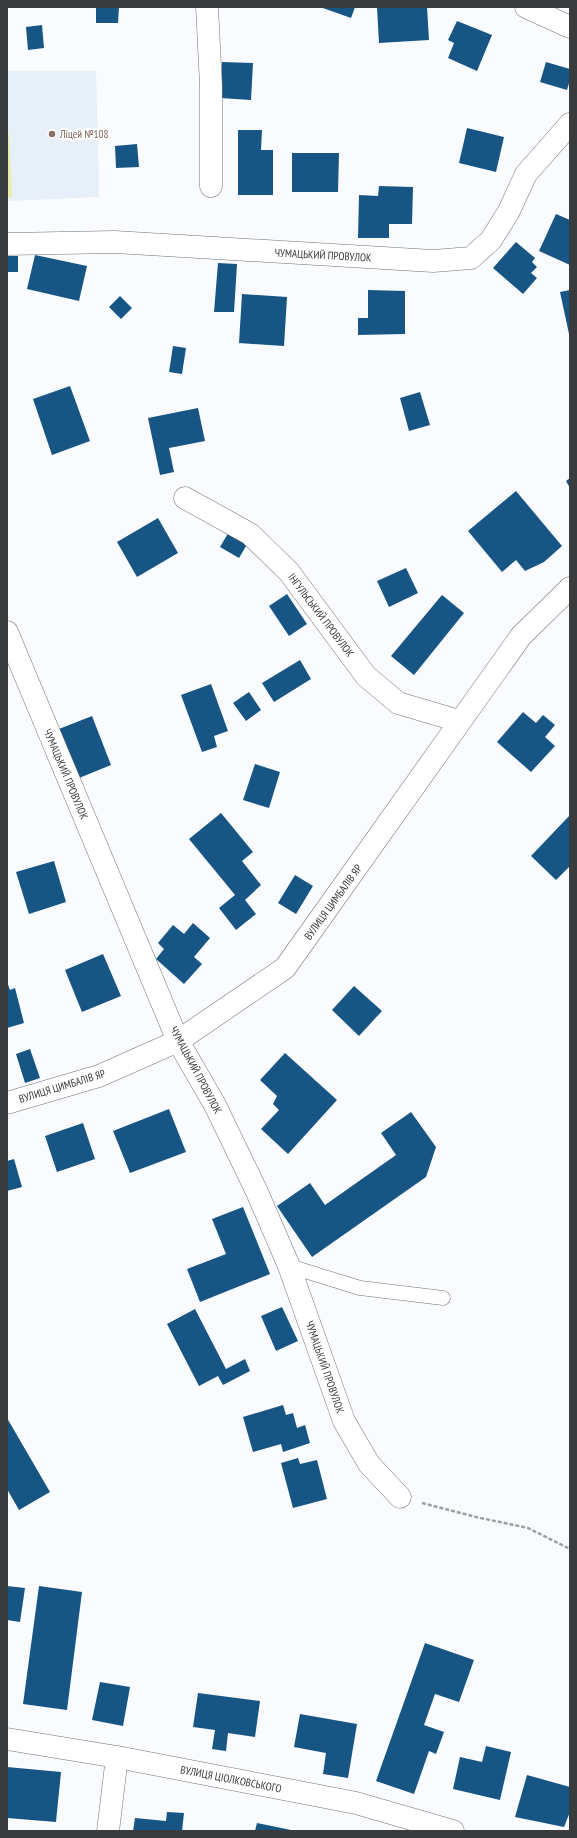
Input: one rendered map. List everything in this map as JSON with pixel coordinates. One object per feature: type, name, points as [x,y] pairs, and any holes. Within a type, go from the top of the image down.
[{"type":"street","points":[[207,7],[211,85],[211,186]]},
{"type":"street","points":[[526,7],[570,27]]},
{"type":"street","name":"ЧУМАЦЬКИЙ ПРОВУЛОК","points":[[7,244],[115,242],[433,261],[471,258],[492,240],[509,210],[526,174],[570,124]]},
{"type":"street","name":"ІНГУЛЬСЬКИЙ ПРОВУЛОК","points":[[185,498],[250,534],[289,572],[366,676],[398,703],[459,721]]},
{"type":"street","name":"ВУЛИЦЯ ЦИМБАЛІВ ЯР","points":[[7,1103],[99,1076],[178,1041],[285,968],[459,721],[521,636],[570,588]]},
{"type":"street","name":"ЧУМАЦЬКИЙ ПРОВУЛОК","points":[[7,632],[178,1041],[215,1105],[257,1192],[289,1266],[344,1421],[369,1464],[400,1497]]},
{"type":"street","name":"ВУЛИЦЯ ЦІОЛКОВСЬКОГО","points":[[7,1739],[117,1757],[356,1802],[453,1831]]},
{"type":"street","points":[[108,1831],[117,1757]]},
{"type":"lane","points":[[289,1266],[360,1288],[443,1298]]},
{"type":"path","points":[[400,1497],[476,1517],[528,1528],[570,1549]]},
{"type":"shaded area","name":"Ліцей №108","points":[[7,71],[96,71],[99,197],[7,201]]},
{"type":"green space","points":[[7,134],[9,134],[12,197],[7,197]]},
{"type":"building","points":[[96,7],[119,7],[118,23],[96,23]]},
{"type":"building","points":[[320,7],[355,7],[351,18]]},
{"type":"building","points":[[377,7],[427,7],[429,40],[379,43]]},
{"type":"building","points":[[457,21],[492,35],[477,71],[448,58],[454,43],[448,40]]},
{"type":"building","points":[[42,25],[44,48],[28,50],[26,27]]},
{"type":"building","points":[[222,62],[253,63],[251,100],[220,98]]},
{"type":"building","points":[[546,62],[570,69],[570,80],[567,90],[540,82]]},
{"type":"building","points":[[467,128],[504,137],[496,172],[459,163]]},
{"type":"building","points":[[238,130],[262,130],[261,150],[273,150],[273,195],[238,195]]},
{"type":"building","points":[[137,144],[139,167],[116,168],[115,146]]},
{"type":"building","points":[[292,153],[339,153],[338,192],[292,192]]},
{"type":"building","points":[[379,186],[413,187],[412,224],[389,224],[389,238],[358,238],[359,195],[378,196]]},
{"type":"building","points":[[556,214],[570,220],[570,265],[539,251]]},
{"type":"building","points":[[516,242],[535,258],[532,262],[537,267],[531,273],[537,278],[523,294],[493,268]]},
{"type":"building","points":[[35,255],[87,266],[79,301],[27,289]]},
{"type":"building","points":[[7,256],[18,256],[18,272],[7,272]]},
{"type":"building","points":[[218,263],[237,264],[234,312],[214,312]]},
{"type":"building","points":[[368,290],[405,291],[405,334],[358,335],[358,318],[368,318]]},
{"type":"building","points":[[570,290],[570,333],[569,334],[560,292]]},
{"type":"building","points":[[242,294],[287,297],[284,346],[239,343]]},
{"type":"building","points":[[120,296],[132,308],[121,319],[109,307]]},
{"type":"building","points":[[173,346],[186,348],[182,374],[169,372]]},
{"type":"building","points":[[70,386],[90,441],[52,455],[33,399]]},
{"type":"building","points":[[420,392],[430,425],[409,431],[400,398]]},
{"type":"building","points":[[198,408],[205,441],[169,448],[174,472],[160,475],[148,418]]},
{"type":"building","points":[[570,478],[570,488],[566,481]]},
{"type":"building","points":[[516,491],[562,546],[544,562],[525,571],[516,560],[502,572],[468,531]]},
{"type":"building","points":[[158,518],[178,553],[137,577],[117,542]]},
{"type":"building","points":[[230,530],[249,541],[239,558],[220,547]]},
{"type":"building","points":[[406,568],[418,593],[389,607],[377,581]]},
{"type":"building","points":[[287,594],[307,624],[289,636],[269,606]]},
{"type":"building","points":[[442,595],[464,613],[414,675],[391,656]]},
{"type":"building","points":[[300,660],[311,679],[274,702],[262,683]]},
{"type":"building","points":[[211,684],[228,731],[214,736],[217,747],[202,752],[181,695]]},
{"type":"building","points":[[249,692],[261,710],[246,721],[233,703]]},
{"type":"building","points":[[523,712],[536,723],[543,715],[555,725],[545,737],[555,746],[531,772],[497,742]]},
{"type":"building","points":[[92,716],[111,765],[79,778],[59,729]]},
{"type":"building","points":[[255,764],[280,772],[269,808],[243,800]]},
{"type":"building","points":[[221,813],[253,852],[242,861],[261,885],[245,900],[256,914],[236,930],[219,908],[235,895],[189,839]]},
{"type":"building","points":[[570,815],[570,866],[556,880],[531,856]]},
{"type":"building","points":[[54,861],[66,902],[29,914],[16,872]]},
{"type":"building","points":[[295,875],[313,886],[296,914],[278,903]]},
{"type":"building","points":[[193,923],[210,938],[194,957],[202,964],[184,984],[156,959],[164,949],[158,943],[173,925],[184,934]]},
{"type":"building","points":[[103,954],[121,996],[82,1012],[65,970]]},
{"type":"building","points":[[7,982],[10,990],[15,988],[24,1023],[7,1028]]},
{"type":"building","points":[[354,986],[382,1011],[359,1036],[332,1010]]},
{"type":"building","points":[[30,1049],[40,1078],[25,1083],[16,1054]]},
{"type":"building","points":[[285,1053],[337,1100],[288,1154],[261,1129],[279,1110],[273,1104],[277,1096],[260,1080]]},
{"type":"building","points":[[169,1109],[186,1152],[130,1173],[113,1131]]},
{"type":"building","points":[[411,1112],[436,1147],[426,1177],[312,1257],[277,1206],[310,1183],[325,1205],[396,1155],[381,1133]]},
{"type":"building","points":[[83,1123],[95,1159],[57,1172],[45,1136]]},
{"type":"building","points":[[14,1159],[22,1187],[7,1191],[7,1161]]},
{"type":"building","points":[[243,1207],[270,1274],[200,1302],[187,1269],[226,1254],[212,1219]]},
{"type":"building","points":[[282,1307],[298,1341],[276,1351],[261,1316]]},
{"type":"building","points":[[195,1309],[226,1369],[245,1359],[250,1371],[223,1385],[218,1376],[199,1386],[167,1324]]},
{"type":"building","points":[[283,1405],[286,1415],[293,1413],[297,1428],[305,1425],[310,1443],[283,1452],[281,1444],[253,1452],[243,1417]]},
{"type":"building","points":[[7,1418],[50,1492],[19,1510],[7,1489]]},
{"type":"building","points":[[298,1458],[300,1464],[317,1460],[327,1499],[293,1508],[281,1463]]},
{"type":"building","points":[[7,1586],[25,1588],[20,1622],[7,1620]]},
{"type":"building","points":[[39,1586],[82,1592],[67,1710],[23,1704]]},
{"type":"building","points":[[425,1643],[474,1660],[459,1702],[435,1694],[424,1725],[444,1732],[436,1754],[429,1751],[414,1794],[376,1781]]},
{"type":"building","points":[[100,1682],[130,1687],[123,1726],[92,1720]]},
{"type":"building","points":[[198,1693],[260,1701],[255,1737],[228,1733],[226,1751],[212,1749],[215,1730],[193,1727]]},
{"type":"building","points":[[300,1714],[357,1724],[348,1778],[323,1774],[326,1753],[294,1747]]},
{"type":"building","points":[[486,1746],[511,1752],[500,1800],[453,1789],[460,1757],[482,1762]]},
{"type":"building","points":[[7,1767],[61,1772],[56,1822],[7,1818]]},
{"type":"building","points":[[527,1775],[570,1787],[570,1812],[564,1827],[515,1817]]},
{"type":"building","points":[[167,1812],[184,1813],[182,1831],[133,1831],[135,1818],[166,1821]]},
{"type":"building","points":[[257,1823],[291,1830],[291,1831],[255,1831]]},
{"type":"place","name":"Ліцей №108","points":[[52,134]]}]
